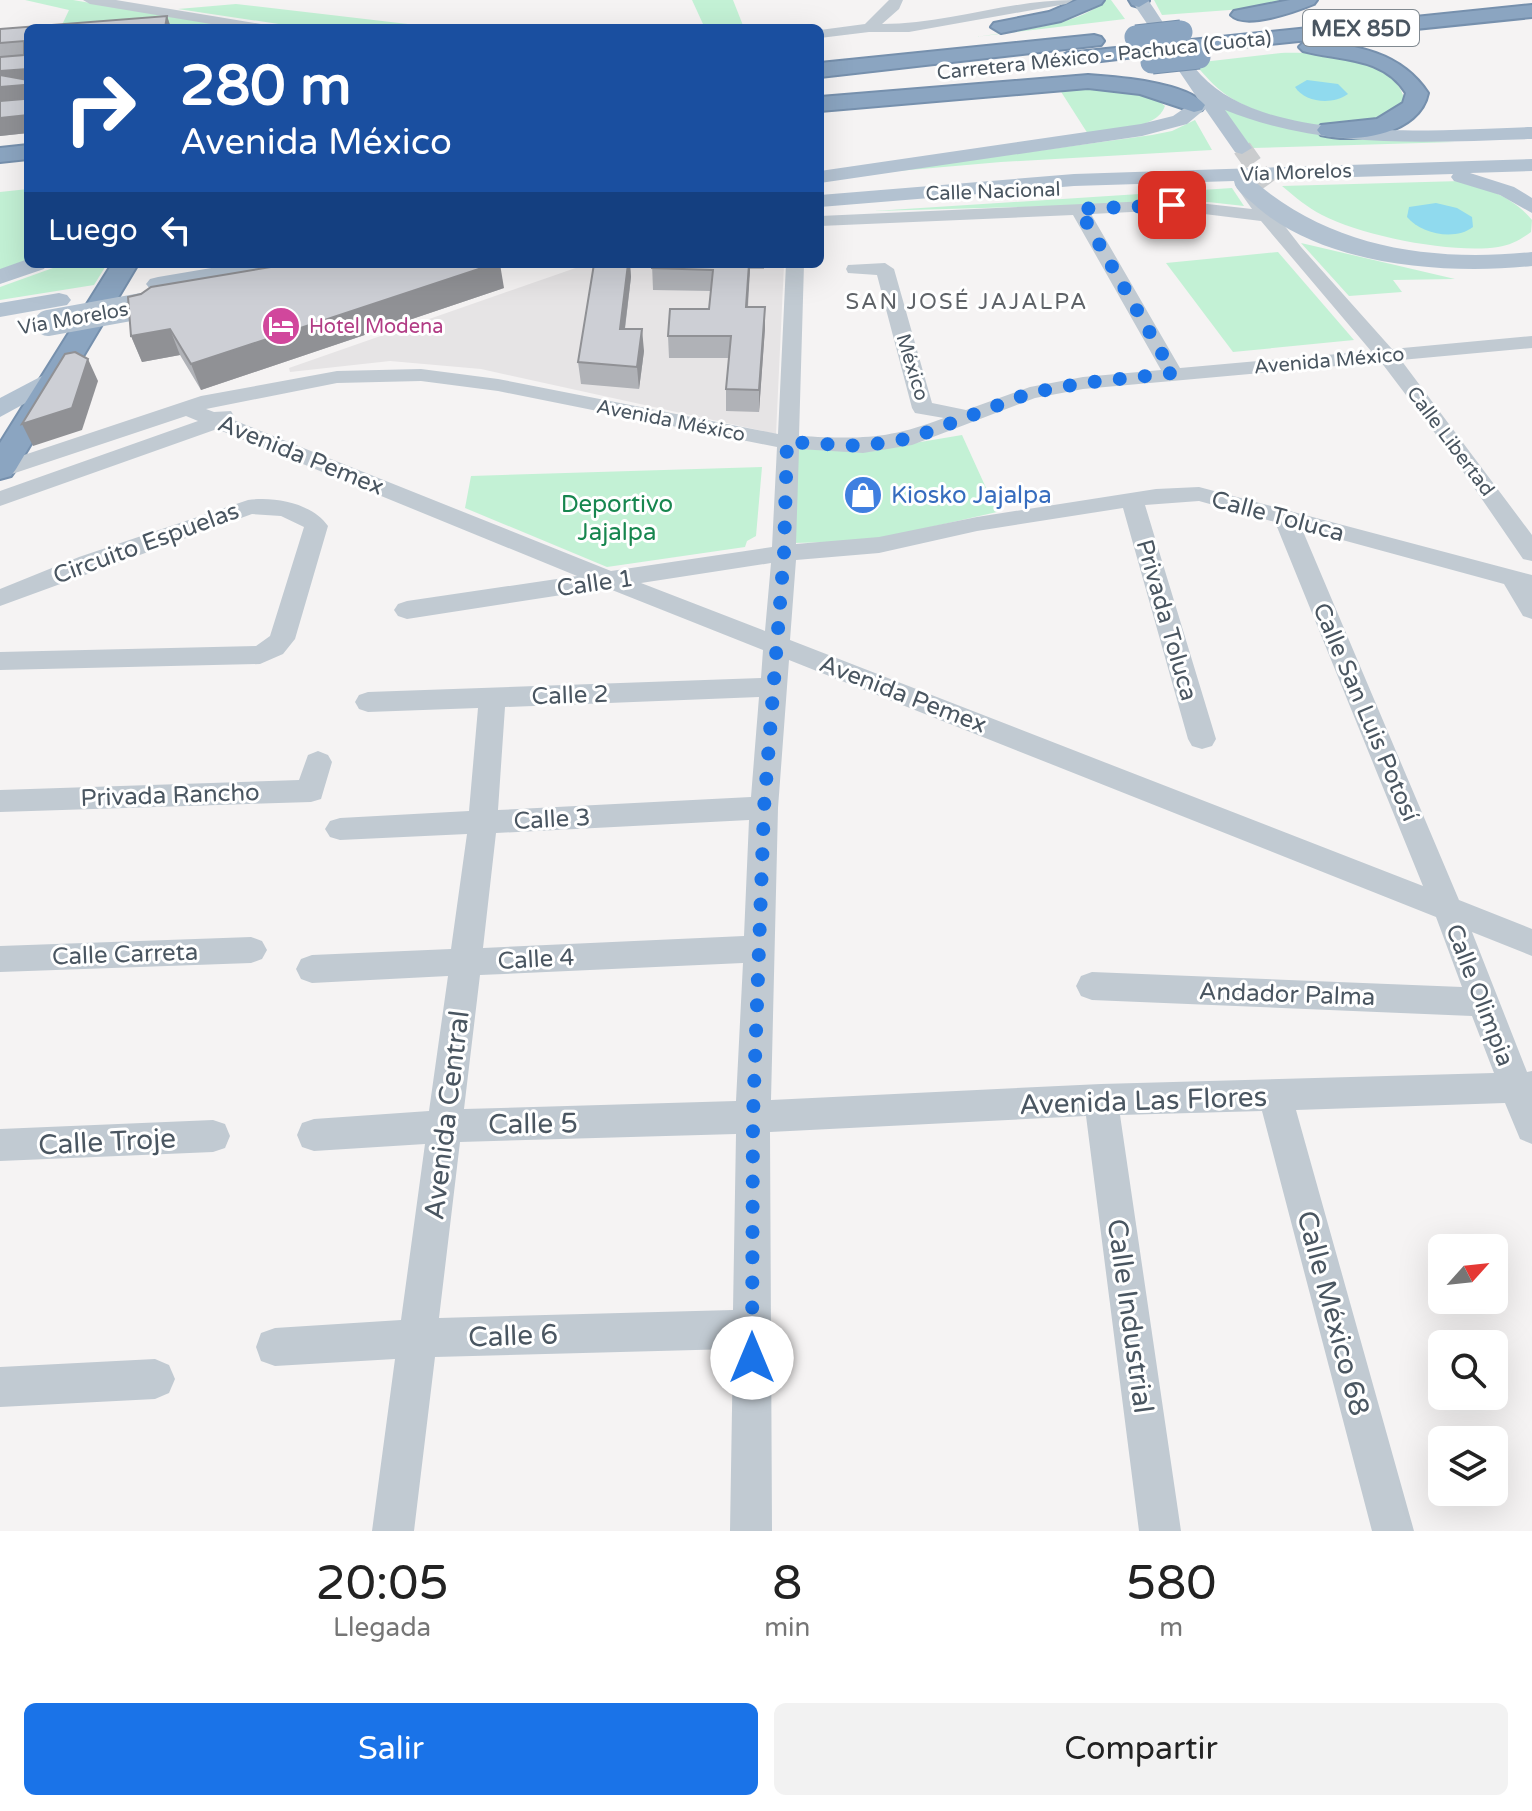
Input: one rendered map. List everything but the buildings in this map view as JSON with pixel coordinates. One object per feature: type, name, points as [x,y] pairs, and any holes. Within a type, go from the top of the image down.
[{"type":"highway","points":[[824,57],[856,48],[1030,22],[1065,14],[1094,0]]},
{"type":"highway","points":[[1186,39],[1213,18],[1275,12],[1307,0]]},
{"type":"highway","name":"Carretera México - Pachuca (Cuota)","points":[[824,85],[1497,0]]},
{"type":"highway","name":"Carretera México - Pachuca (Cuota)","points":[[1186,39],[1532,11]]},
{"type":"highway","points":[[824,58],[1140,44],[1186,39],[1337,50],[1382,63],[1400,73],[1415,88],[1416,104],[1399,118],[1367,128],[1329,130]]},
{"type":"highway","points":[[824,103],[1140,44]]},
{"type":"highway","name":"Carretera México - Pachuca (Cuota)","points":[[824,70],[1140,44]]},
{"type":"highway","points":[[824,104],[871,103],[1086,80],[1133,84],[1195,107]]},
{"type":"highway","points":[[0,155],[24,152]]},
{"type":"highway","points":[[0,176],[24,173]]},
{"type":"highway","points":[[1,482],[50,387],[123,268]]},
{"type":"main road","points":[[1123,0],[1221,149]]},
{"type":"main road","points":[[1139,0],[1242,148]]},
{"type":"main road","points":[[1196,81],[1213,95],[1248,113],[1277,122],[1370,134],[1532,133]]},
{"type":"main road","points":[[824,178],[1142,130],[1180,120],[1195,107]]},
{"type":"main road","name":"Vía Morelos","points":[[824,179],[1065,164],[1532,148]]},
{"type":"main road","name":"Vía Morelos","points":[[824,201],[1074,180],[1532,165]]},
{"type":"main road","points":[[1393,169],[1444,174],[1486,184],[1516,196],[1532,207]]},
{"type":"main road","points":[[1244,184],[1275,209],[1300,223],[1378,252],[1463,263],[1532,259]]},
{"type":"main road","points":[[1268,185],[1289,203],[1317,219],[1384,242],[1482,254],[1517,249],[1532,242]]},
{"type":"main road","points":[[0,277],[25,268]]},
{"type":"main road","name":"Vía Morelos","points":[[0,331],[48,323],[153,294],[273,269]]},
{"type":"main road","name":"Vía Morelos","points":[[0,310],[59,300],[153,294]]},
{"type":"main road","points":[[0,409],[50,387]]},
{"type":"main road","points":[[0,422],[50,387]]},
{"type":"street","points":[[90,0],[235,24]]},
{"type":"street","points":[[992,0],[1002,14]]},
{"type":"street","points":[[824,34],[869,28],[909,28],[1002,14],[1066,0]]},
{"type":"street","points":[[131,8],[202,1]]},
{"type":"street","points":[[869,28],[891,2]]},
{"type":"street","name":"Calle Libertad","points":[[1244,184],[1264,216],[1386,355],[1532,553]]},
{"type":"street","name":"Calle Nacional","points":[[824,221],[1172,205],[1264,216]]},
{"type":"street","points":[[1079,209],[1173,373]]},
{"type":"street","points":[[751,1531],[753,1117],[764,808],[784,553],[795,268]]},
{"type":"street","name":"México","points":[[855,269],[885,269],[923,408],[964,416]]},
{"type":"street","name":"Avenida México","points":[[1,482],[185,408],[280,386],[337,377],[421,375],[498,385],[787,442],[863,446],[912,438],[1030,393],[1083,383],[1532,342]]},
{"type":"street","name":"Avenida México","points":[[1,482],[216,420],[280,386]]},
{"type":"street","name":"Avenida Pemex","points":[[185,408],[612,581],[1532,943]]},
{"type":"street","name":"Calle Toluca","points":[[784,553],[879,545],[977,524],[1199,494],[1522,580]]},
{"type":"street","name":"Privada Toluca","points":[[1132,501],[1202,739]]},
{"type":"street","name":"Circuito Espuelas","points":[[0,598],[88,563],[248,507],[271,506],[312,520],[316,526],[282,639],[274,648],[260,655],[0,661]]},
{"type":"street","points":[[1506,514],[1532,513]]},
{"type":"street","name":"Calle San Luis Potosí","points":[[1285,517],[1447,907]]},
{"type":"street","name":"Calle 1","points":[[407,610],[784,553]]},
{"type":"street","points":[[1522,580],[1532,610]]},
{"type":"street","name":"Calle 2","points":[[368,702],[772,687]]},
{"type":"street","name":"Avenida Central","points":[[393,1531],[483,823],[492,698]]},
{"type":"street","name":"Privada Rancho","points":[[0,801],[311,791],[318,762]]},
{"type":"street","name":"Calle 3","points":[[340,829],[764,808]]},
{"type":"street","name":"Calle Olimpia","points":[[1447,907],[1483,1002],[1524,1087],[1532,1128]]},
{"type":"street","name":"Calle 4","points":[[312,969],[760,949]]},
{"type":"street","name":"Calle Carreta","points":[[0,959],[251,950]]},
{"type":"street","name":"Andador Palma","points":[[1092,986],[1483,1002]]},
{"type":"street","name":"Avenida Las Flores","points":[[753,1117],[1101,1100],[1524,1087]]},
{"type":"street","name":"Calle México 68","points":[[1275,1095],[1393,1531]]},
{"type":"street","name":"Calle Industrial","points":[[1101,1100],[1160,1531]]},
{"type":"street","name":"Calle 5","points":[[314,1135],[444,1126],[753,1117]]},
{"type":"street","name":"Calle Troje","points":[[0,1145],[213,1136]]},
{"type":"street","name":"Calle 6","points":[[275,1347],[419,1338],[752,1329]]},
{"type":"street","points":[[0,1387],[155,1379]]},
{"type":"shaded area","points":[[576,268],[784,268],[776,434],[481,369],[390,361],[290,372],[289,368]]},
{"type":"green space","points":[[25,0],[73,0],[214,24],[62,24],[69,10]]},
{"type":"green space","points":[[692,0],[733,0],[742,24],[703,24]]},
{"type":"green space","points":[[1105,0],[1111,0],[1125,19],[975,37],[1063,22],[1094,9]]},
{"type":"green space","points":[[1154,0],[1292,0],[1270,7],[1162,15]]},
{"type":"green space","points":[[236,4],[408,24],[278,24],[178,9]]},
{"type":"green space","points":[[1281,53],[1333,56],[1370,65],[1397,84],[1404,98],[1391,113],[1372,123],[1324,126],[1299,122],[1236,101],[1218,89],[1194,63]]},
{"type":"green space","points":[[1058,87],[1128,89],[1141,92],[1165,106],[1153,120],[1143,124],[1088,134]]},
{"type":"green space","points":[[1221,107],[1249,118],[1306,132],[1455,142],[1252,148]]},
{"type":"green space","points":[[1195,120],[1212,150],[875,173],[1152,135],[1172,131]]},
{"type":"green space","points":[[1461,181],[1508,199],[1532,220],[1531,232],[1498,247],[1457,248],[1408,242],[1339,223],[1311,209],[1282,186]]},
{"type":"green space","points":[[1232,188],[1244,206],[1208,202],[874,211]]},
{"type":"green space","points":[[24,189],[24,262],[0,270],[0,192]]},
{"type":"green space","points":[[1301,243],[1455,279],[1393,280],[1402,292],[1349,296]]},
{"type":"green space","points":[[1278,252],[1354,340],[1233,352],[1166,263]]},
{"type":"green space","points":[[53,268],[105,268],[94,285],[0,300],[0,287]]},
{"type":"green space","points":[[962,435],[997,512],[869,541],[793,543],[795,448],[861,452]]},
{"type":"green space","name":"Deportivo Jajalpa","points":[[762,467],[756,536],[747,541],[745,547],[607,567],[465,508],[471,476]]},
{"type":"water","points":[[1307,80],[1338,84],[1348,94],[1335,100],[1312,99],[1295,87]]},
{"type":"water","points":[[1436,203],[1457,208],[1472,217],[1473,227],[1457,234],[1438,234],[1421,228],[1407,217],[1409,207]]},
{"type":"tunnel","points":[[1242,148],[1268,185]]},
{"type":"place","name":"Hotel Modena","points":[[281,326]]},
{"type":"place","name":"Kiosko Jajalpa","points":[[863,495]]},
{"type":"district","name":"SAN JOSÉ JAJALPA","points":[[967,301]]},
{"type":"route","points":[[752,1358],[753,1117],[764,808],[784,553],[787,442],[863,446],[912,438],[1030,393],[1083,383],[1173,373],[1079,209],[1172,205]]}]
